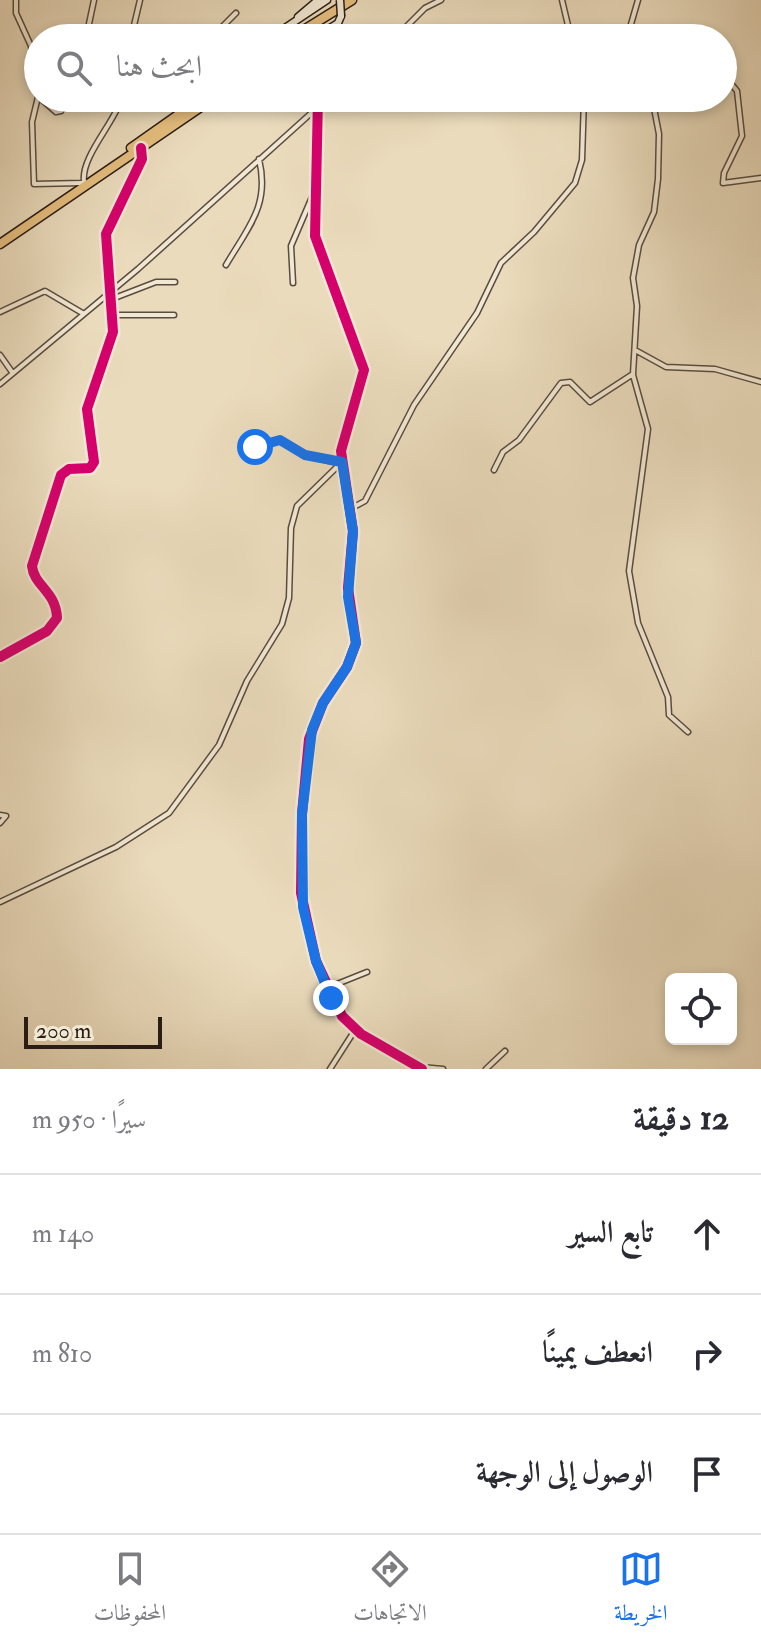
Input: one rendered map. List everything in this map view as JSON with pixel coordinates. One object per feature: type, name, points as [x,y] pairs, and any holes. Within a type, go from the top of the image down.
[{"type":"highway","points":[[313,24],[352,0]]},
{"type":"highway","points":[[329,24],[360,0]]},
{"type":"highway","points":[[105,170],[183,112]]},
{"type":"highway","points":[[0,237],[194,112]]},
{"type":"highway","points":[[0,244],[87,181]]},
{"type":"main road","points":[[296,20],[318,0]]},
{"type":"main road","points":[[290,24],[327,0]]},
{"type":"main road","points":[[336,24],[341,16],[340,0]]},
{"type":"street","points":[[16,0],[16,13],[24,31]]},
{"type":"street","points":[[89,24],[94,0]]},
{"type":"street","points":[[134,24],[140,0]]},
{"type":"street","points":[[409,24],[425,8],[441,0]]},
{"type":"street","points":[[562,0],[568,24]]},
{"type":"street","points":[[631,24],[638,0]]},
{"type":"street","points":[[225,24],[236,13]]},
{"type":"street","points":[[737,91],[742,128],[740,144],[724,173],[723,183],[761,178]]},
{"type":"street","points":[[33,112],[34,184],[87,181],[84,165],[117,112]]},
{"type":"street","points":[[0,384],[84,314],[311,112]]},
{"type":"street","points":[[318,112],[314,195],[317,246],[364,367],[342,444],[340,462],[353,540],[348,597],[356,643],[347,667],[323,703],[312,730],[302,814],[303,907],[316,961],[327,988],[355,1030],[420,1068],[443,1069]]},
{"type":"street","points":[[350,509],[365,501],[414,405],[477,313],[501,263],[550,215],[575,183],[582,160],[584,112]]},
{"type":"street","points":[[655,112],[659,134],[654,212],[639,245],[633,278],[637,306],[633,374],[648,429],[630,554],[630,583],[639,628],[668,697],[669,715],[688,732]]},
{"type":"street","points":[[0,657],[47,631],[57,618],[54,599],[33,574],[32,566],[46,513],[61,475],[69,469],[90,468],[94,462],[87,409],[112,343],[113,315],[106,234],[142,159],[141,148]]},
{"type":"street","points":[[226,265],[262,200],[263,177],[259,159]]},
{"type":"street","points":[[293,283],[291,244],[314,195]]},
{"type":"street","points":[[112,299],[156,282],[175,282]]},
{"type":"street","points":[[0,312],[45,291],[84,314]]},
{"type":"street","points":[[113,315],[174,315]]},
{"type":"street","points":[[635,350],[666,367],[715,369],[742,380],[761,382]]},
{"type":"street","points":[[0,355],[12,372]]},
{"type":"street","points":[[494,470],[503,452],[519,440],[561,383],[572,384],[590,402],[633,374]]},
{"type":"street","points":[[242,443],[252,447],[280,440],[305,455],[340,462]]},
{"type":"street","points":[[0,902],[116,847],[169,813],[219,745],[247,681],[282,624],[289,598],[291,528],[297,506],[340,462]]},
{"type":"street","points":[[0,815],[6,816],[0,823]]},
{"type":"street","points":[[327,988],[367,972]]},
{"type":"street","points":[[330,1069],[355,1030]]},
{"type":"street","points":[[486,1069],[505,1051]]},
{"type":"cycle path","points":[[318,112],[315,236],[364,370],[341,451],[353,531],[348,588],[356,643],[347,667],[323,703],[309,739],[302,814],[301,893],[316,961],[342,1016],[361,1034],[422,1069]]},
{"type":"cycle path","points":[[0,657],[47,631],[57,618],[53,601],[37,579],[32,566],[61,475],[69,469],[90,468],[94,462],[87,409],[113,332],[106,234],[142,159],[141,148]]},
{"type":"route","points":[[255,447],[280,440],[305,455],[342,462],[352,518],[348,597],[356,643],[343,675],[323,703],[309,739],[302,814],[303,907],[316,961],[331,998]]}]
